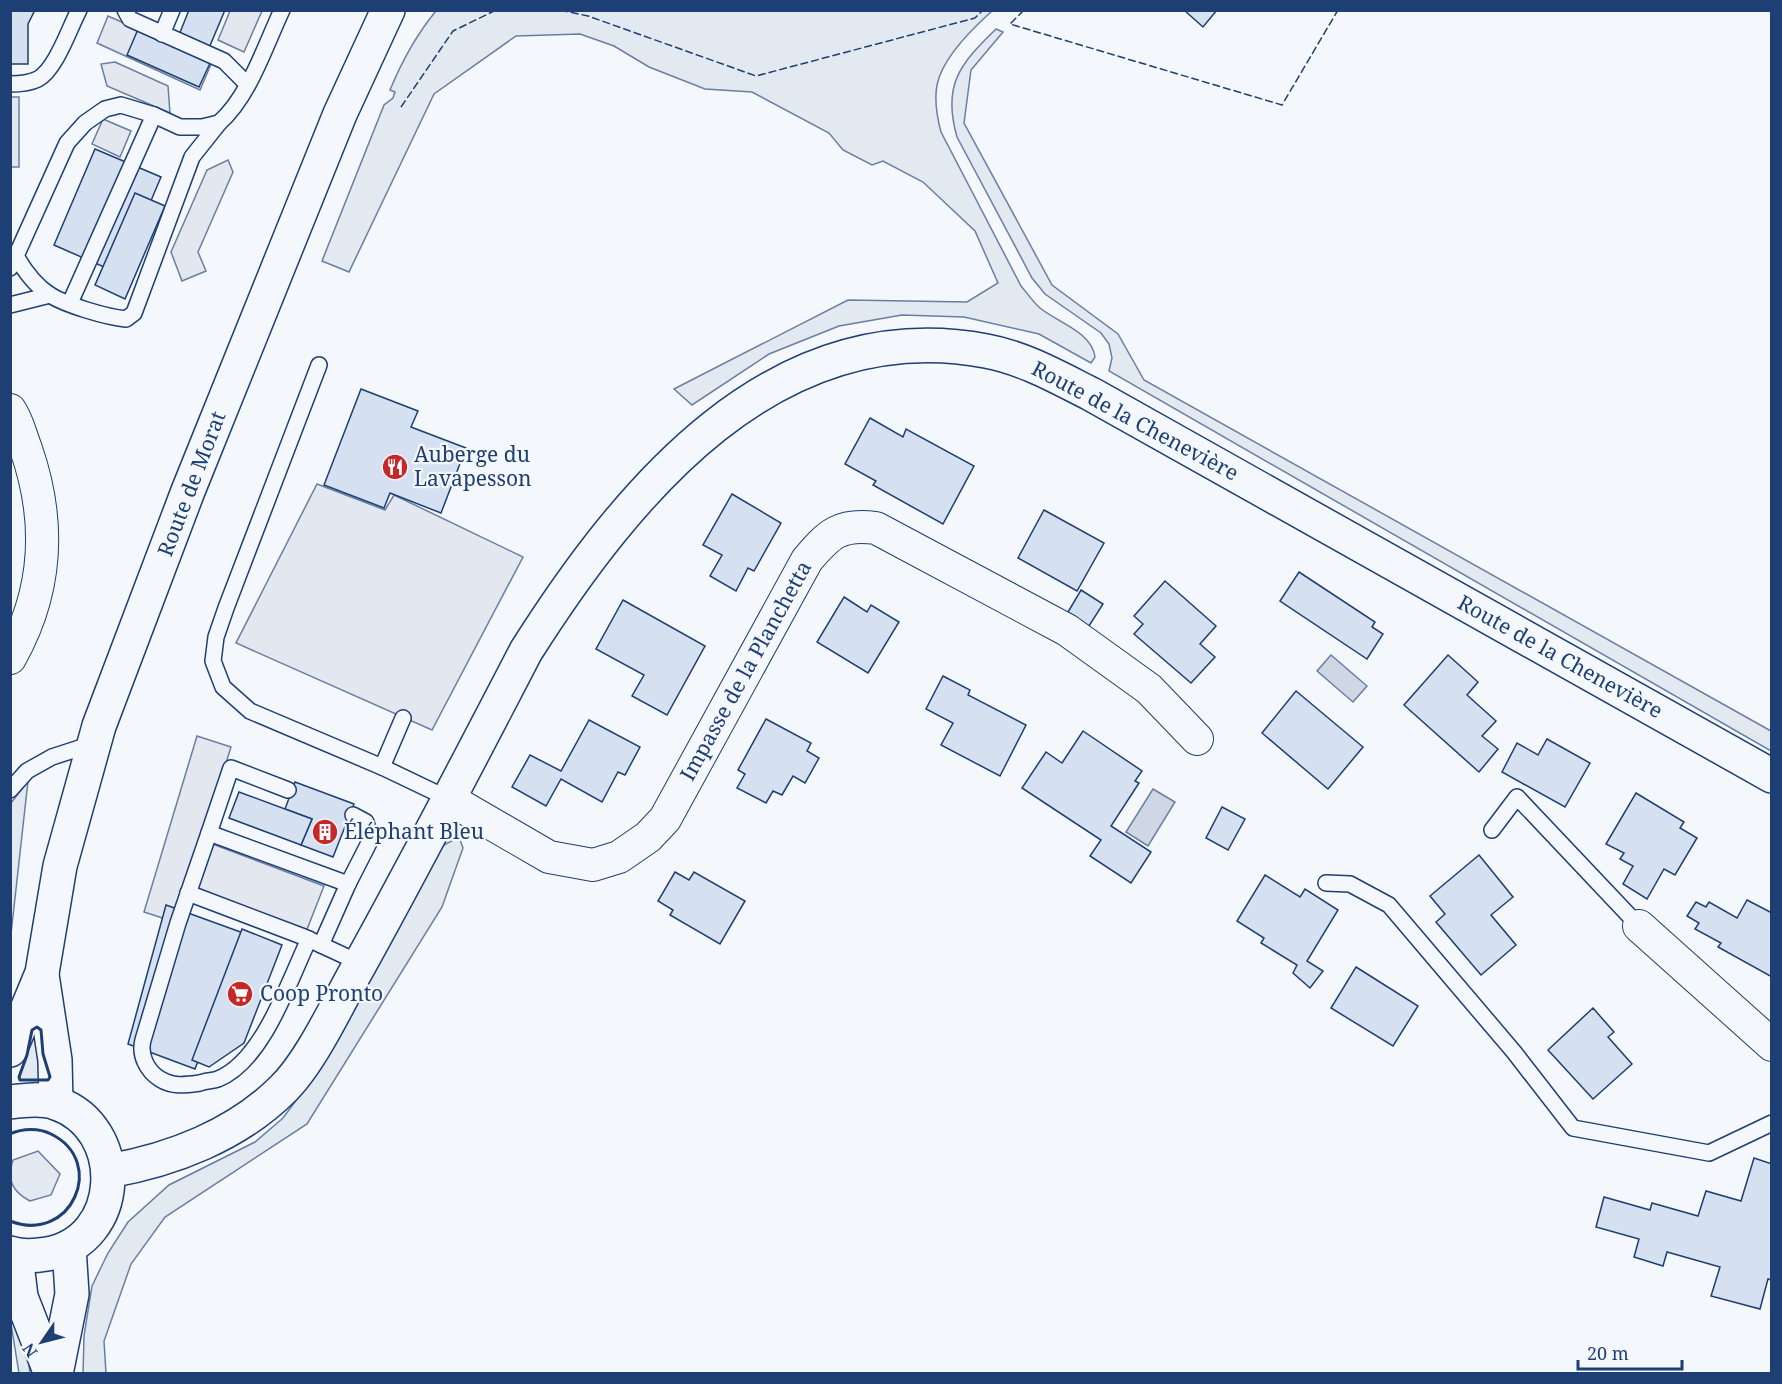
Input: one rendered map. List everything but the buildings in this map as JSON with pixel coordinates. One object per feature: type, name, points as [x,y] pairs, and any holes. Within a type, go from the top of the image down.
[{"type":"street","name":"Route de Morat","points":[[10,1050],[42,973],[60,866],[92,744],[192,480],[340,114],[388,10]]},
{"type":"street","name":"Route de la Chenevière","points":[[109,1172],[143,1165],[176,1154],[226,1131],[255,1113],[285,1088],[305,1061],[360,963],[526,651],[558,602],[621,518],[665,469],[706,432],[744,404],[783,381],[842,358],[876,350],[909,346],[948,346],[988,351],[1034,365],[1091,394],[1772,776]]},
{"type":"street","points":[[10,410],[32,466],[43,524],[40,578],[27,625],[12,650]]},
{"type":"street","name":"Impasse de la Planchetta","points":[[449,799],[549,857],[593,865],[620,857],[648,837],[665,819],[807,560],[824,540],[841,528],[859,525],[876,528],[1066,630],[1149,689],[1197,739]]},
{"type":"street","points":[[1639,926],[1772,1045]]},
{"type":"street","name":"Route de Morat","points":[[42,973],[55,1060],[56,1103]]},
{"type":"street","points":[[10,1102],[30,1099],[56,1103],[76,1113],[92,1129],[104,1149],[109,1172],[104,1206],[96,1221],[85,1234],[69,1247],[54,1253],[35,1256],[13,1254],[21,1297],[54,1374]]},
{"type":"street","points":[[54,1374],[72,1294],[69,1247]]},
{"type":"lane","points":[[10,84],[21,84],[39,78],[51,65],[79,10]]},
{"type":"lane","points":[[125,10],[130,19],[224,61],[247,84]]},
{"type":"lane","points":[[162,34],[172,10]]},
{"type":"lane","points":[[219,123],[202,127],[180,126],[121,105],[105,109],[85,123],[67,143],[13,262],[23,268],[50,295],[106,317],[126,319],[134,313],[192,157],[234,107],[282,10]]},
{"type":"lane","points":[[70,303],[154,115]]},
{"type":"lane","points":[[10,305],[50,295]]},
{"type":"lane","points":[[319,365],[226,608],[216,637],[213,662],[223,687],[250,711],[382,767],[449,799]]},
{"type":"lane","points":[[382,767],[403,718]]},
{"type":"lane","points":[[10,790],[27,771],[52,757],[92,744]]},
{"type":"lane","points":[[288,790],[231,768],[188,893],[141,1046],[152,1074],[170,1085],[187,1085],[218,1079],[244,1061],[261,1041],[371,839],[366,822],[353,816]]},
{"type":"lane","points":[[1492,830],[1517,796],[1639,926]]},
{"type":"lane","points":[[209,833],[348,884]]},
{"type":"lane","points":[[1326,883],[1350,884],[1389,905],[1515,1052],[1573,1128],[1709,1153],[1772,1123]]},
{"type":"lane","points":[[188,893],[315,942],[360,963]]},
{"type":"shaded area","points":[[230,11],[262,11],[244,52],[218,40]]},
{"type":"shaded area","points":[[436,11],[992,11],[959,45],[940,75],[936,103],[941,132],[1021,286],[1040,308],[1081,334],[1088,341],[1095,357],[1091,363],[1039,334],[964,317],[902,315],[839,326],[769,354],[692,405],[674,389],[848,300],[967,302],[998,283],[975,231],[923,182],[883,161],[872,165],[843,150],[829,133],[752,92],[705,89],[649,67],[614,46],[580,34],[516,36],[434,94],[349,272],[322,261],[384,105],[393,98],[395,92],[390,90],[395,79],[416,39]]},
{"type":"shaded area","points":[[108,16],[212,62],[200,90],[97,43]]},
{"type":"shaded area","points":[[996,29],[1003,32],[971,70],[964,123],[1052,285],[1118,334],[1144,380],[1771,731],[1771,751],[1109,371],[1112,358],[1109,344],[1101,333],[1045,294],[1032,278],[957,137],[952,103],[957,77],[973,53]]},
{"type":"shaded area","points":[[115,62],[168,86],[170,113],[107,86],[101,64]]},
{"type":"shaded area","points":[[11,97],[19,97],[19,167],[11,167]]},
{"type":"shaded area","points":[[103,119],[131,131],[120,157],[92,144]]},
{"type":"shaded area","points":[[228,160],[233,172],[198,252],[206,271],[182,281],[171,252],[207,170]]},
{"type":"shaded area","points":[[317,484],[385,510],[394,495],[523,557],[432,730],[236,643]]},
{"type":"shaded area","points":[[1331,655],[1367,686],[1353,702],[1317,671]]},
{"type":"shaded area","points":[[197,736],[231,747],[202,840],[324,886],[304,937],[189,893],[178,923],[144,912]]},
{"type":"shaded area","points":[[28,781],[11,934],[11,803]]},
{"type":"shaded area","points":[[1153,789],[1175,802],[1148,846],[1126,832]]},
{"type":"shaded area","points":[[459,837],[463,848],[442,907],[307,1124],[165,1217],[131,1264],[104,1341],[106,1373],[83,1374],[84,1336],[92,1286],[108,1253],[128,1222],[169,1185],[255,1142],[283,1118],[318,1071],[442,846]]},
{"type":"shaded area","points":[[37,1027],[48,1080],[20,1080],[32,1030]]},
{"type":"shaded area","points":[[38,1151],[60,1174],[51,1195],[30,1201],[19,1194],[12,1185],[11,1167],[13,1160]]},
{"type":"shaded area","points":[[10,1300],[23,1324],[30,1373],[19,1373],[11,1324]]},
{"type":"fence","points":[[401,107],[453,31],[496,10]]},
{"type":"fence","points":[[560,10],[588,16],[756,76],[975,18],[983,10]]},
{"type":"fence","points":[[1024,10],[1010,24],[1282,105],[1338,10]]},
{"type":"wall","points":[[37,1027],[41,1030],[43,1054],[50,1077],[48,1080],[20,1080],[32,1030],[37,1027]]},
{"type":"wall","points":[[10,1134],[31,1130],[51,1134],[68,1147],[77,1163],[79,1180],[75,1197],[65,1211],[50,1221],[32,1225],[10,1221]]},
{"type":"place","name":"Auberge du Lavapesson","points":[[395,467]]},
{"type":"place","name":"Éléphant Bleu","points":[[325,832]]},
{"type":"place","name":"Coop Pronto","points":[[240,994]]}]
